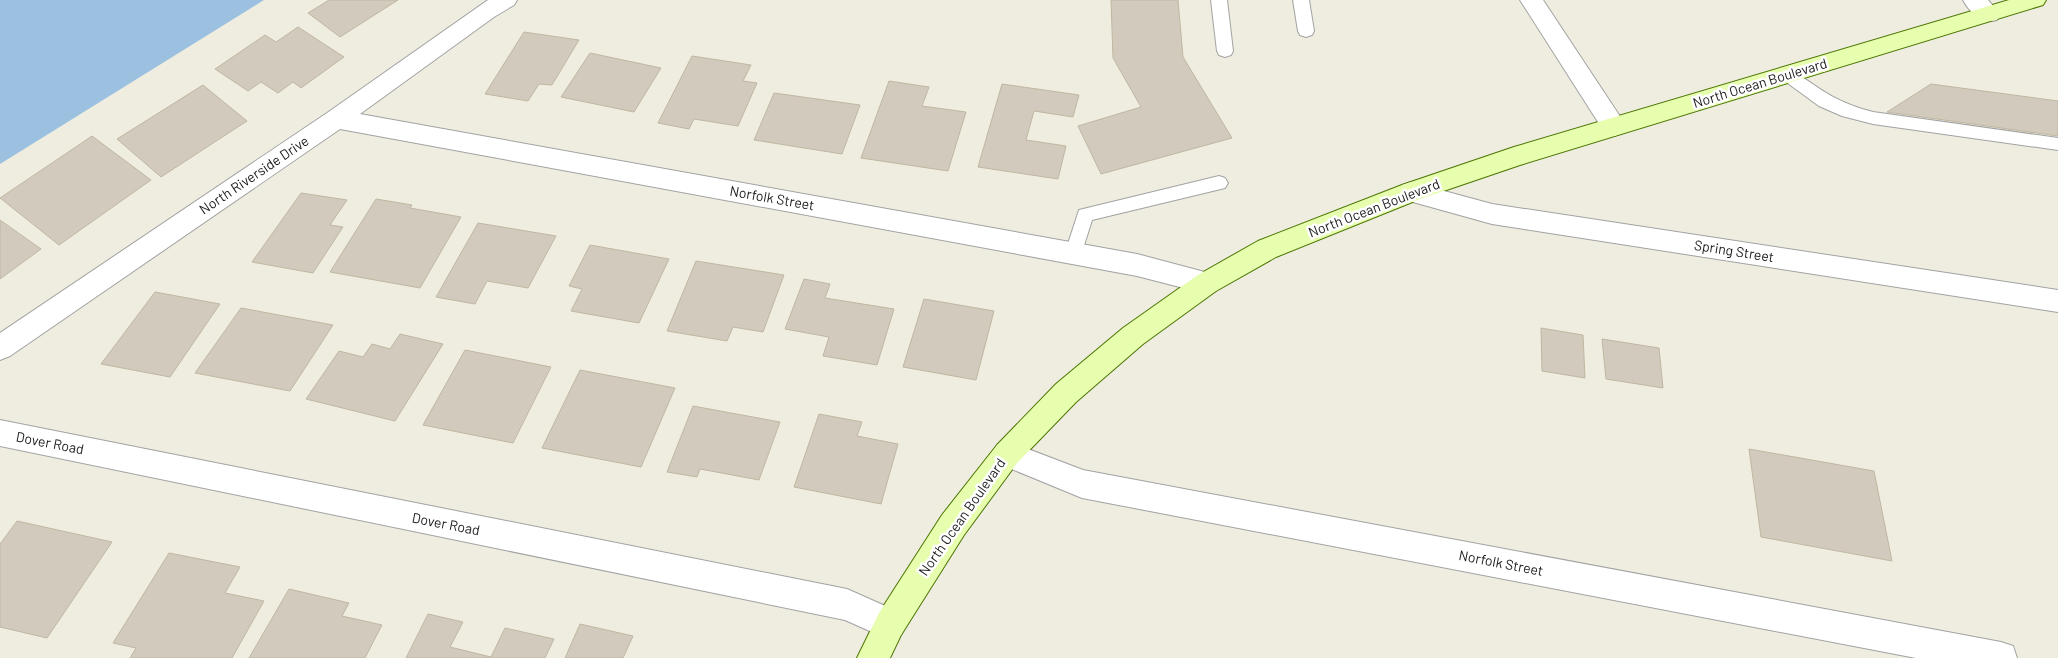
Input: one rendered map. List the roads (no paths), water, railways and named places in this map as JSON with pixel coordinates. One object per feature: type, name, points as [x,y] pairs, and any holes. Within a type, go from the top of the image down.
[{"type":"main road","name":"North Ocean Boulevard","points":[[873,658],[890,624],[953,525],[1007,454],[1066,393],[1133,336],[1207,284],[1267,249],[1411,192],[1514,157],[1788,74],[1981,7],[2035,0]]},
{"type":"street","name":"North Riverside Drive","points":[[0,348],[336,119],[486,11],[506,0]]},
{"type":"street","points":[[1530,0],[1614,127]]},
{"type":"street","name":"Norfolk Street","points":[[336,119],[1137,265],[1207,284]]},
{"type":"street","name":"Spring Street","points":[[1411,192],[1492,214],[2058,301]]},
{"type":"street","name":"Dover Road","points":[[0,433],[847,605],[890,624]]},
{"type":"street","name":"Norfolk Street","points":[[1007,454],[1082,484],[2000,658]]},
{"type":"lane","points":[[1219,0],[1225,50]]},
{"type":"lane","points":[[1301,0],[1306,31]]},
{"type":"lane","points":[[1788,74],[1824,102],[1848,112],[1873,118],[2058,144]]},
{"type":"lane","points":[[1074,254],[1085,215],[1219,183]]},
{"type":"water","points":[[0,0],[264,0],[0,164]]}]
